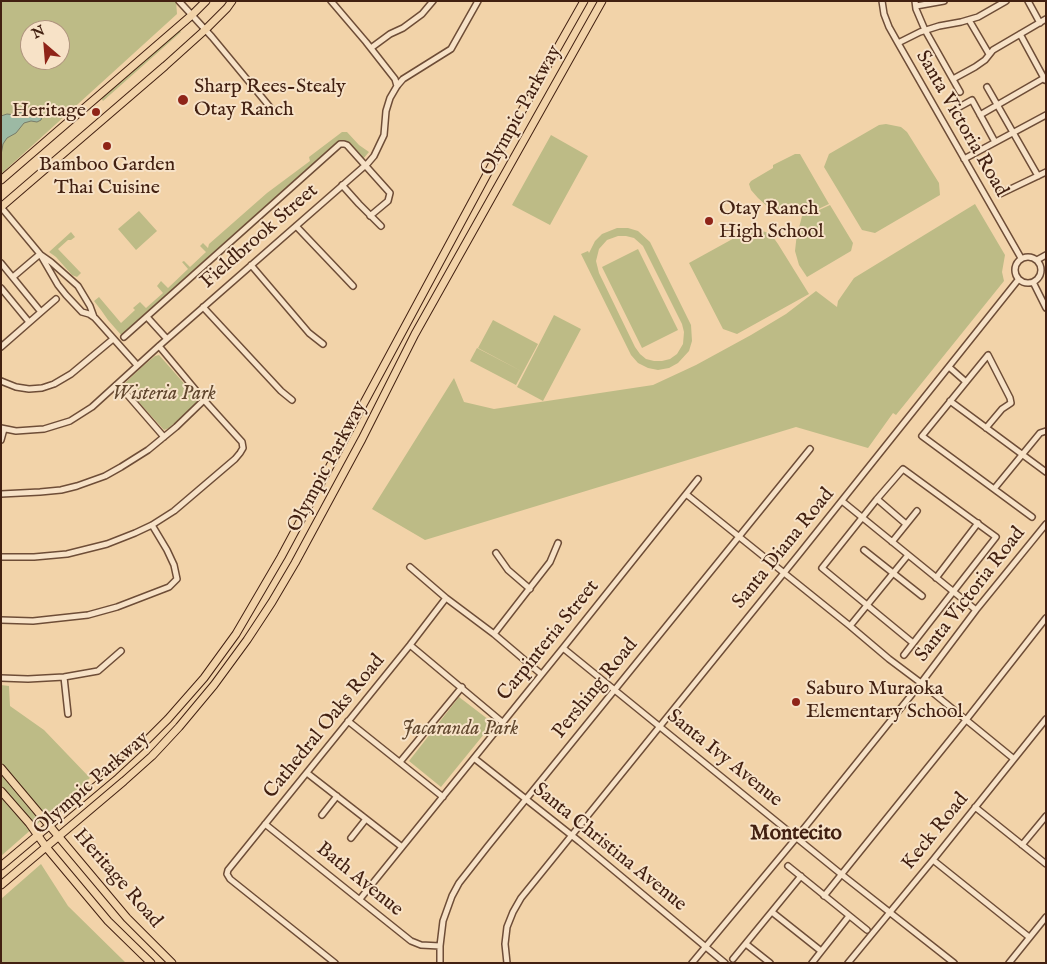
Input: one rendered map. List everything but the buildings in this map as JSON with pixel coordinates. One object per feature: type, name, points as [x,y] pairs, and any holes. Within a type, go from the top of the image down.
[{"type":"main road","points":[[1,180],[206,1]]},
{"type":"main road","points":[[1,207],[165,66],[228,8],[232,1]]},
{"type":"main road","name":"Olympic Parkway","points":[[1,866],[114,772],[168,719],[204,678],[236,634],[281,557],[470,206],[584,1]]},
{"type":"main road","name":"Olympic Parkway","points":[[1,885],[152,756],[214,686],[247,640],[295,564],[362,439],[414,334],[602,1]]},
{"type":"main road","points":[[470,206],[483,212]]},
{"type":"main road","name":"Heritage Road","points":[[1,768],[127,918],[172,963]]},
{"type":"main road","name":"Heritage Road","points":[[1,791],[108,921],[151,963]]},
{"type":"street","points":[[179,1],[274,112]]},
{"type":"street","points":[[331,1],[395,79],[398,86]]},
{"type":"street","points":[[370,48],[422,14],[433,1]]},
{"type":"street","name":"Fieldbrook Street","points":[[2,429],[36,431],[59,425],[92,407],[166,339],[365,166],[374,156],[384,135],[386,111],[390,98],[398,86],[403,79],[451,49],[478,1]]},
{"type":"street","name":"Santa Victoria Road","points":[[882,1],[884,14],[898,43],[1021,258]]},
{"type":"street","points":[[944,1],[915,4],[924,30],[960,92]]},
{"type":"street","points":[[898,43],[924,30],[978,17],[1006,1]]},
{"type":"street","points":[[953,80],[985,60],[993,50],[1043,21],[1028,1]]},
{"type":"street","points":[[969,20],[989,54]]},
{"type":"street","points":[[980,115],[1045,78],[1020,34]]},
{"type":"street","points":[[987,87],[1038,176]]},
{"type":"street","points":[[952,111],[972,100],[995,142]]},
{"type":"street","points":[[964,159],[1046,115]]},
{"type":"street","points":[[124,337],[340,144],[347,145],[390,193],[388,201],[370,216]]},
{"type":"street","points":[[1000,194],[1046,172]]},
{"type":"street","points":[[342,185],[381,226]]},
{"type":"street","points":[[1,207],[40,254],[54,279],[66,295],[82,312],[90,314],[137,365]]},
{"type":"street","points":[[296,226],[352,286]]},
{"type":"street","points":[[13,277],[40,254]]},
{"type":"street","points":[[40,254],[78,286],[90,306],[94,318]]},
{"type":"street","points":[[1029,256],[1037,260],[1043,268],[1039,277],[1033,282],[1025,283],[1018,280],[1014,272],[1015,264],[1021,258],[1029,256]]},
{"type":"street","points":[[1037,260],[1046,256]]},
{"type":"street","points":[[1,263],[41,312]]},
{"type":"street","points":[[251,265],[309,333],[323,344]]},
{"type":"street","name":"Santa Diana Road","points":[[507,963],[505,950],[506,932],[513,912],[521,898],[1018,280]]},
{"type":"street","points":[[1033,282],[1046,308]]},
{"type":"street","points":[[1,288],[29,322]]},
{"type":"street","points":[[1,347],[56,299]]},
{"type":"street","points":[[203,307],[281,391],[292,400]]},
{"type":"street","points":[[147,317],[166,339]]},
{"type":"street","points":[[1,381],[16,387],[29,389],[42,388],[54,384],[70,374],[114,339]]},
{"type":"street","points":[[1,557],[43,557],[76,552],[136,534],[167,516],[187,501],[235,459],[243,448],[242,442],[159,346]]},
{"type":"street","points":[[986,428],[1002,408],[1011,403],[988,355],[922,436],[1032,517]]},
{"type":"street","points":[[948,367],[966,382]]},
{"type":"street","points":[[118,384],[164,437]]},
{"type":"street","points":[[1,494],[61,490],[105,476],[148,450],[204,400]]},
{"type":"street","points":[[950,401],[1046,472]]},
{"type":"street","points":[[1,440],[2,429]]},
{"type":"street","points":[[994,489],[1040,433],[1046,431]]},
{"type":"street","name":"Pershing Road","points":[[440,963],[440,946],[445,916],[452,896],[460,883],[810,449]]},
{"type":"street","points":[[904,655],[996,537],[903,469],[822,568],[913,643]]},
{"type":"street","name":"Carpinteria Street","points":[[360,899],[698,479]]},
{"type":"street","points":[[686,494],[1014,759]]},
{"type":"street","points":[[877,499],[906,524]]},
{"type":"street","points":[[842,501],[976,610]]},
{"type":"street","points":[[892,542],[917,511]]},
{"type":"street","points":[[936,578],[978,524]]},
{"type":"street","name":"Santa Victoria Road","points":[[692,963],[797,838],[1046,524]]},
{"type":"street","points":[[1,620],[35,621],[88,615],[117,607],[169,587],[177,579],[174,565],[152,525]]},
{"type":"street","points":[[494,634],[550,562],[558,543]]},
{"type":"street","points":[[864,550],[922,596]]},
{"type":"street","points":[[496,553],[508,570],[530,589]]},
{"type":"street","points":[[850,626],[908,554]]},
{"type":"street","points":[[410,567],[541,674]]},
{"type":"street","name":"Cathedral Oaks Road","points":[[335,963],[230,879],[228,870],[446,598]]},
{"type":"street","points":[[824,896],[1046,618]]},
{"type":"street","points":[[410,645],[502,722]]},
{"type":"street","name":"Santa Ivy Avenue","points":[[563,648],[841,874],[954,963]]},
{"type":"street","points":[[1,678],[28,679],[98,671],[121,651]]},
{"type":"street","points":[[64,676],[68,714]]},
{"type":"street","points":[[400,762],[462,687]]},
{"type":"street","name":"Keck Road","points":[[848,963],[1046,719]]},
{"type":"street","points":[[348,721],[443,797]]},
{"type":"street","name":"Santa Christina Avenue","points":[[474,758],[580,842],[725,963]]},
{"type":"street","points":[[307,772],[402,847]]},
{"type":"street","points":[[322,815],[337,796]]},
{"type":"street","points":[[975,807],[1046,864]]},
{"type":"street","points":[[1022,845],[1046,816]]},
{"type":"street","points":[[351,838],[366,819]]},
{"type":"street","name":"Bath Avenue","points":[[265,824],[399,932],[421,945],[440,946]]},
{"type":"street","points":[[933,860],[1029,937]]},
{"type":"street","points":[[788,866],[867,930]]},
{"type":"street","points":[[733,960],[800,876]]},
{"type":"street","points":[[772,912],[821,951]]},
{"type":"street","points":[[812,963],[850,916]]},
{"type":"street","points":[[1009,963],[1046,917]]},
{"type":"street","points":[[746,944],[770,963]]},
{"type":"green space","points":[[1,1],[176,1],[177,14],[1,174]]},
{"type":"green space","points":[[179,30],[181,32],[103,101],[101,98]]},
{"type":"green space","points":[[886,124],[901,127],[907,132],[939,183],[940,195],[875,233],[862,230],[824,167],[829,154],[879,125]]},
{"type":"green space","points":[[342,132],[347,132],[359,145],[369,152],[363,159],[354,148],[344,142],[122,336],[108,320],[94,301],[99,297],[121,323],[135,310],[133,308],[140,302],[146,308],[163,293],[157,286],[161,281],[168,288],[188,269],[182,262],[184,261],[190,267],[206,252],[200,246],[203,243],[208,248],[209,244],[267,193],[310,161],[309,157]]},
{"type":"green space","points":[[551,135],[588,156],[550,225],[512,205]]},
{"type":"green space","points":[[795,154],[800,154],[829,204],[801,214],[783,213],[768,207],[751,190],[749,184],[751,181],[773,168],[773,165]]},
{"type":"green space","points":[[975,204],[1005,255],[1002,272],[1004,281],[896,415],[893,413],[868,448],[796,427],[425,540],[372,509],[454,378],[464,402],[494,409],[653,385],[696,365],[751,335],[786,314],[816,291],[837,307],[838,301],[854,278]]},
{"type":"green space","points":[[830,205],[853,243],[851,251],[807,277],[799,265],[795,251],[797,233],[802,216]]},
{"type":"green space","points":[[139,211],[157,231],[136,250],[118,229]]},
{"type":"green space","points":[[617,228],[628,228],[638,231],[650,242],[691,325],[692,341],[689,351],[678,363],[669,368],[658,370],[648,368],[638,363],[631,355],[581,254],[588,251],[589,253],[595,241],[602,234]],"holes":[[[618,236],[634,238],[643,246],[682,324],[684,332],[683,344],[677,354],[670,359],[654,361],[646,359],[640,354],[599,273],[596,261],[599,249],[607,240]]]},
{"type":"green space","points":[[747,231],[766,232],[773,237],[809,294],[737,334],[723,329],[689,263]]},
{"type":"green space","points":[[71,232],[75,237],[68,240],[58,249],[81,273],[77,277],[72,275],[49,252]]},
{"type":"green space","points":[[638,249],[678,330],[642,348],[602,267]]},
{"type":"green space","points":[[554,315],[581,329],[543,401],[517,387]]},
{"type":"green space","points":[[493,320],[538,344],[523,372],[478,348]]},
{"type":"green space","points":[[477,348],[523,372],[516,385],[470,361]]},
{"type":"green space","name":"Wisteria Park","points":[[159,355],[198,401],[169,428],[164,430],[125,387],[125,383],[143,366]]},
{"type":"green space","points":[[1,685],[9,686],[10,706],[44,730],[90,778],[1,856]]},
{"type":"green space","name":"Jacaranda Park","points":[[459,697],[493,723],[441,787],[409,761]]},
{"type":"green space","points":[[41,864],[68,906],[126,963],[1,963],[1,899]]},
{"type":"shaded area","points":[[28,110],[40,112],[41,120],[24,123],[16,133],[7,138],[3,144],[1,155],[1,116],[25,113]]},
{"type":"place","name":"Sharp Rees-Stealy Otay Ranch","points":[[183,100]]},
{"type":"place","name":"Heritage","points":[[96,112]]},
{"type":"place","name":"Bamboo Garden Thai Cuisine","points":[[107,146]]},
{"type":"place","name":"Otay Ranch High School","points":[[709,221]]},
{"type":"place","name":"Saburo Muraoka Elementary School","points":[[796,702]]},
{"type":"district","name":"Montecito","points":[[796,835]]}]
